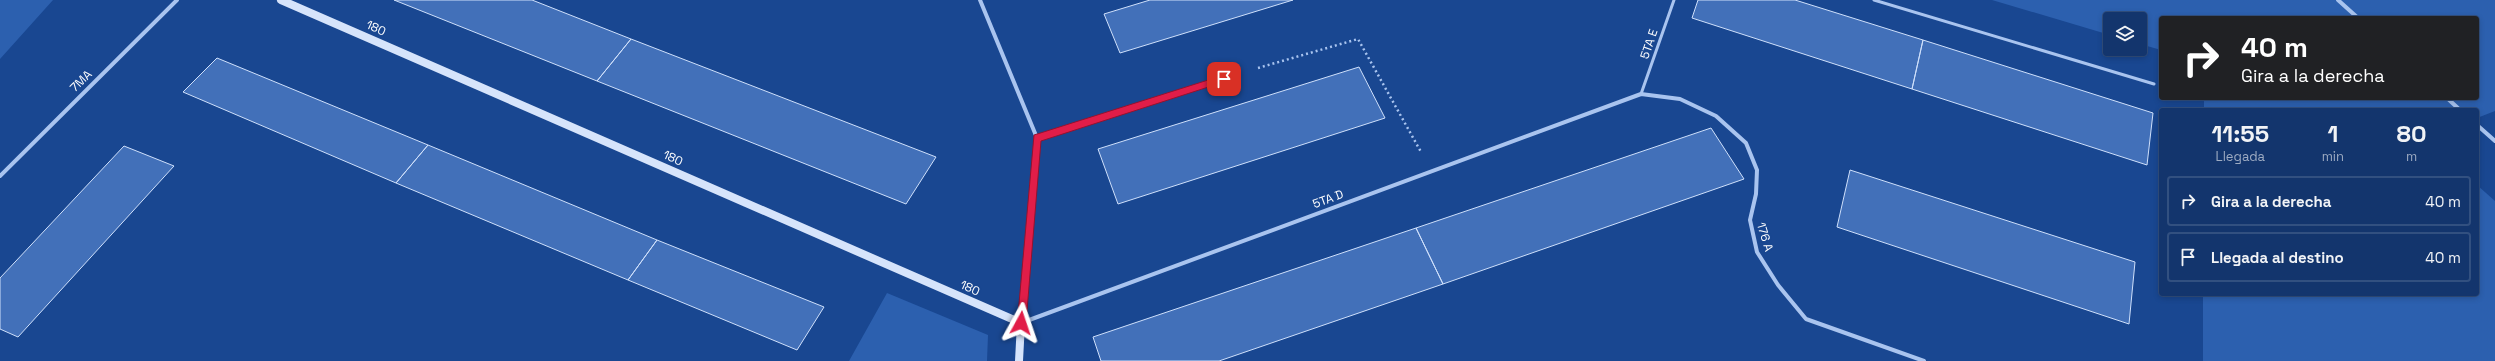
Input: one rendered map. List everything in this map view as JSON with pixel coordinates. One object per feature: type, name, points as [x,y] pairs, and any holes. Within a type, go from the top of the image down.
[{"type":"street","name":"7MA","points":[[0,176],[177,0]]},
{"type":"street","name":"180","points":[[281,0],[1021,323]]},
{"type":"street","points":[[980,0],[1037,138],[1019,361]]},
{"type":"street","points":[[2338,0],[2356,16]]},
{"type":"street","name":"5TA D","points":[[1021,323],[1641,94]]},
{"type":"street","name":"176 A","points":[[1641,94],[1680,99],[1716,116],[1746,143],[1757,170],[1756,194],[1750,220],[1757,252],[1778,285],[1806,319],[1924,361]]},
{"type":"street","points":[[2449,100],[2458,108]]},
{"type":"street","points":[[2479,127],[2495,141]]},
{"type":"lane","name":"5TA E","points":[[1641,94],[1674,0]]},
{"type":"lane","points":[[1874,0],[2154,84]]},
{"type":"lane","points":[[1037,138],[1238,74]]},
{"type":"path","points":[[1238,74],[1358,39],[1432,171]]},
{"type":"shaded area","points":[[0,0],[53,0],[0,59]]},
{"type":"shaded area","points":[[1992,0],[2495,0],[2495,111],[2479,117],[2479,108],[2204,108],[2204,100],[2479,100],[2479,16],[2159,16],[2159,49],[2147,46],[2147,12],[2103,12],[2103,33]]},
{"type":"shaded area","points":[[2479,187],[2495,201],[2495,361],[2203,361],[2203,296],[2479,296]]},
{"type":"shaded area","points":[[887,293],[988,335],[987,361],[849,361]]},
{"type":"building","points":[[394,0],[532,0],[631,39],[597,81]]},
{"type":"building","points":[[1150,0],[1293,0],[1120,53],[1104,14]]},
{"type":"building","points":[[1698,0],[1795,0],[1923,40],[1912,89],[1692,18]]},
{"type":"building","points":[[631,39],[936,157],[906,204],[597,81]]},
{"type":"building","points":[[1923,40],[2153,113],[2147,165],[1912,89]]},
{"type":"building","points":[[217,58],[428,145],[396,183],[183,92]]},
{"type":"building","points":[[1359,67],[1385,118],[1118,204],[1098,149]]},
{"type":"building","points":[[1711,128],[1744,179],[1443,284],[1416,228]]},
{"type":"building","points":[[428,145],[657,240],[628,280],[396,183]]},
{"type":"building","points":[[124,146],[174,166],[18,337],[0,329],[0,278]]},
{"type":"building","points":[[1850,170],[2135,262],[2129,324],[1837,227]]},
{"type":"building","points":[[1416,228],[1443,284],[1219,361],[1101,361],[1093,337]]},
{"type":"building","points":[[657,240],[824,307],[797,350],[628,280]]},
{"type":"route","points":[[1021,323],[1037,138],[1224,79]]}]
